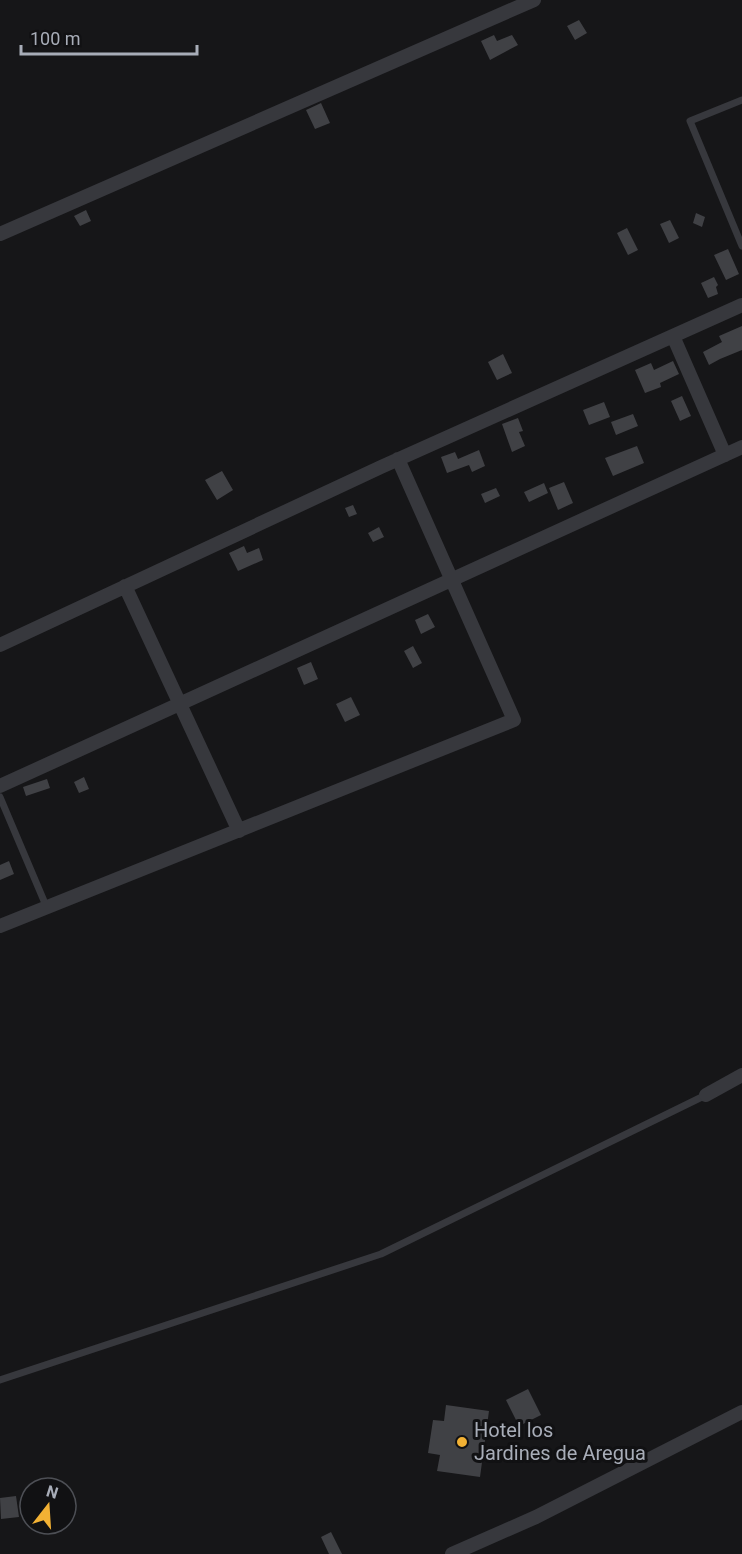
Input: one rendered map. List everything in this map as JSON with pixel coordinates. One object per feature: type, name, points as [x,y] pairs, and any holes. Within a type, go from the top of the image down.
[{"type":"street","points":[[0,234],[534,0]]},
{"type":"street","points":[[0,645],[398,459],[742,305]]},
{"type":"street","points":[[673,336],[725,455]]},
{"type":"street","points":[[0,786],[742,447]]},
{"type":"street","points":[[0,927],[514,720],[398,459]]},
{"type":"street","points":[[125,586],[239,831]]},
{"type":"street","points":[[706,1095],[742,1075]]},
{"type":"street","points":[[452,1554],[536,1516],[742,1413]]},
{"type":"lane","points":[[742,100],[690,121],[742,246]]},
{"type":"lane","points":[[0,797],[46,908]]},
{"type":"lane","points":[[0,1380],[381,1254],[706,1095]]},
{"type":"building","points":[[579,20],[587,33],[575,40],[567,26]]},
{"type":"building","points":[[494,35],[497,41],[512,35],[518,45],[490,60],[481,41]]},
{"type":"building","points":[[321,103],[330,123],[315,129],[306,110]]},
{"type":"building","points":[[86,210],[91,221],[80,226],[74,216]]},
{"type":"building","points":[[696,213],[705,217],[702,227],[693,223]]},
{"type":"building","points":[[670,220],[679,238],[669,243],[660,224]]},
{"type":"building","points":[[627,228],[638,250],[628,255],[617,233]]},
{"type":"building","points":[[728,249],[739,274],[726,280],[714,255]]},
{"type":"building","points":[[714,277],[718,285],[716,287],[718,294],[708,298],[701,283]]},
{"type":"building","points":[[742,326],[742,350],[709,365],[703,352],[722,342],[719,336]]},
{"type":"building","points":[[503,354],[512,373],[497,380],[488,362]]},
{"type":"building","points":[[673,361],[679,374],[660,383],[661,387],[645,393],[635,370],[651,363],[654,370]]},
{"type":"building","points":[[682,396],[691,416],[680,421],[671,401]]},
{"type":"building","points":[[604,402],[610,417],[589,425],[583,410]]},
{"type":"building","points":[[633,414],[638,426],[616,435],[611,422]]},
{"type":"building","points":[[518,418],[523,431],[519,432],[525,446],[512,452],[502,424]]},
{"type":"building","points":[[637,446],[644,463],[613,476],[605,458]]},
{"type":"building","points":[[479,450],[485,466],[472,472],[469,465],[447,473],[441,457],[455,452],[458,459]]},
{"type":"building","points":[[222,471],[233,490],[217,500],[205,480]]},
{"type":"building","points":[[564,482],[573,503],[558,510],[549,488]]},
{"type":"building","points":[[544,483],[548,493],[529,502],[524,492]]},
{"type":"building","points":[[496,488],[500,496],[485,503],[481,494]]},
{"type":"building","points":[[353,505],[357,514],[349,517],[345,508]]},
{"type":"building","points":[[379,527],[384,537],[373,542],[368,533]]},
{"type":"building","points":[[244,546],[247,553],[259,548],[263,560],[238,571],[229,553]]},
{"type":"building","points":[[428,614],[435,627],[421,634],[415,620]]},
{"type":"building","points":[[413,646],[422,663],[413,668],[404,651]]},
{"type":"building","points":[[311,662],[318,679],[304,685],[297,668]]},
{"type":"building","points":[[351,697],[360,715],[345,722],[336,704]]},
{"type":"building","points":[[84,777],[89,789],[79,793],[74,782]]},
{"type":"building","points":[[47,779],[50,788],[26,796],[23,787]]},
{"type":"building","points":[[9,861],[14,874],[0,880],[0,865]]},
{"type":"building","points":[[528,1389],[541,1415],[519,1426],[506,1400]]},
{"type":"building","points":[[446,1405],[489,1411],[480,1477],[437,1471],[440,1455],[428,1453],[433,1420],[444,1421]]},
{"type":"building","points":[[16,1496],[18,1517],[1,1519],[0,1498]]},
{"type":"building","points":[[331,1532],[342,1554],[329,1554],[321,1537]]},
{"type":"place","name":"Hotel los Jardines de Aregua","points":[[462,1442]]}]
